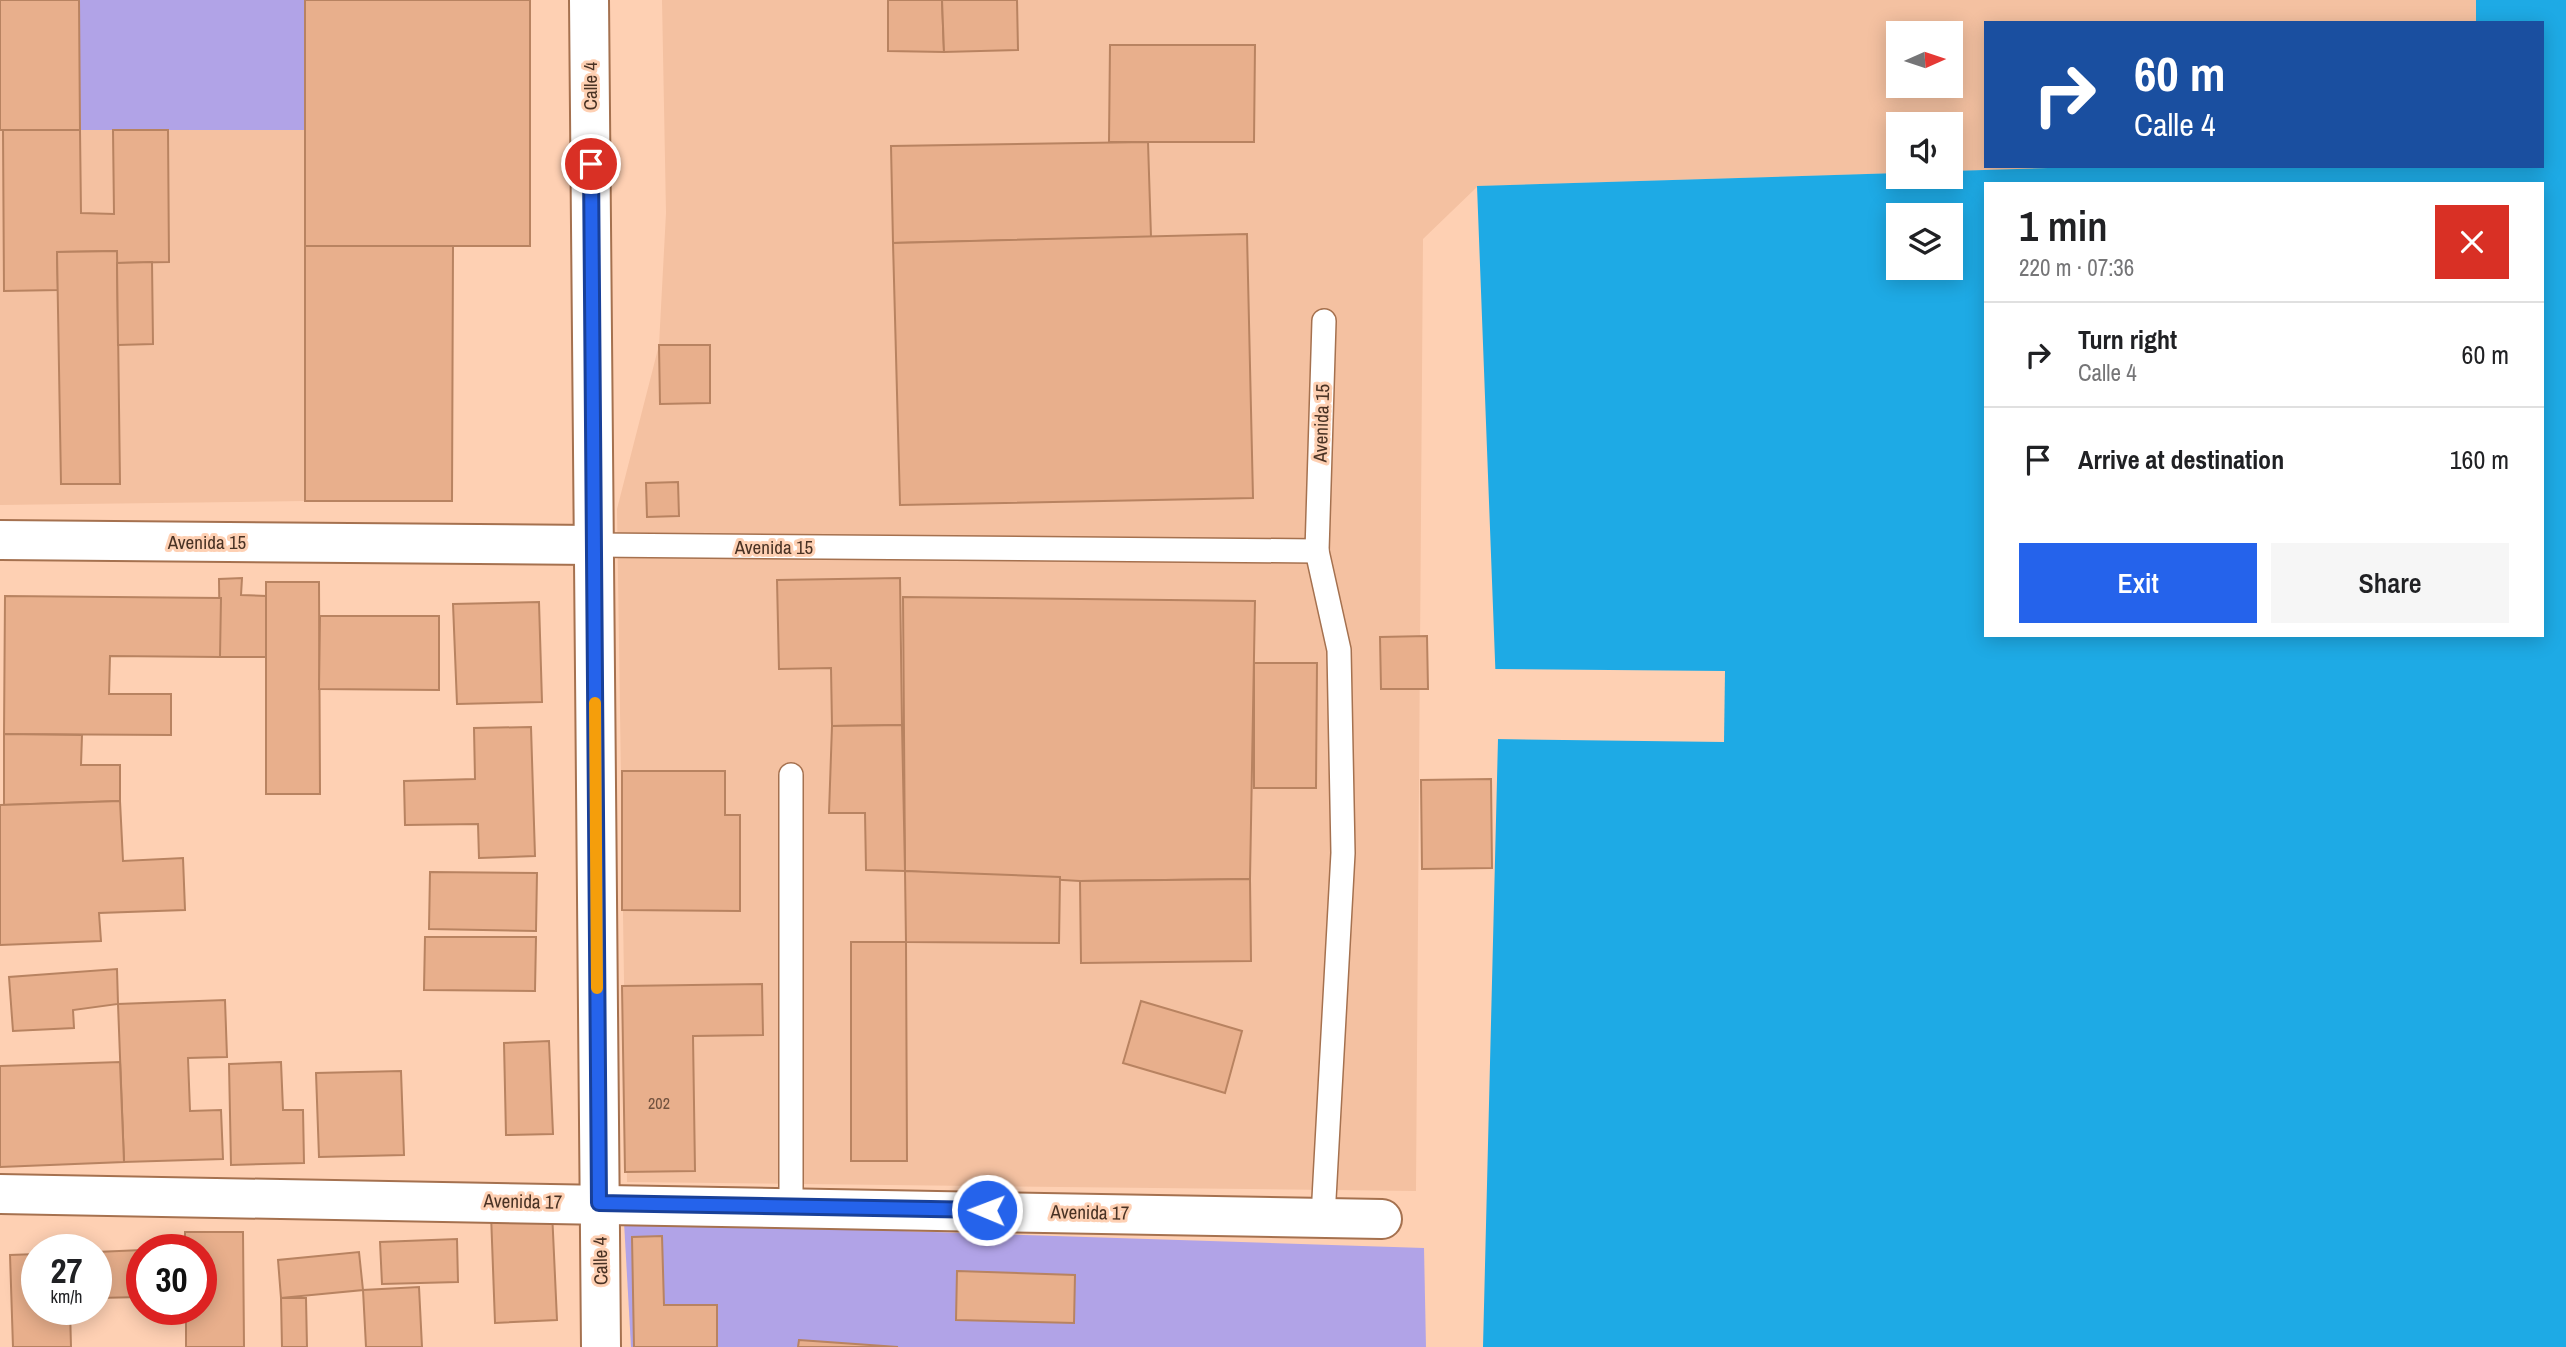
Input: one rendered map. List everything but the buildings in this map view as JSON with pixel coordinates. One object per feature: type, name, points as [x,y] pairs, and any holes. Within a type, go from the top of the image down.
[{"type":"street","name":"Calle 4","points":[[589,0],[601,1347]]},
{"type":"street","name":"Avenida 15","points":[[0,540],[594,545]]},
{"type":"street","name":"Avenida 17","points":[[0,1194],[791,1206],[1382,1219]]},
{"type":"lane","name":"Avenida 15","points":[[594,545],[1317,551],[1324,321]]},
{"type":"lane","points":[[1317,551],[1339,650],[1343,853],[1323,1217]]},
{"type":"lane","points":[[791,775],[791,1206]]},
{"type":"shaded area","points":[[0,0],[305,0],[305,501],[0,505]]},
{"type":"shaded area","points":[[79,0],[305,0],[306,130],[80,130]]},
{"type":"shaded area","points":[[662,0],[2476,0],[2476,21],[1984,21],[1984,168],[2048,168],[1963,171],[1963,112],[1886,112],[1886,173],[1478,186],[1423,239],[1416,1191],[627,1182],[617,509],[659,345],[666,213]]},
{"type":"shaded area","points":[[624,1222],[1424,1248],[1426,1347],[631,1347]]},
{"type":"water","points":[[2476,0],[2566,0],[2566,1347],[1483,1347],[1498,739],[1477,186],[1886,173],[1886,189],[1963,189],[1963,171],[2048,168],[2544,168],[2544,21],[2476,21]]},
{"type":"pier","points":[[1492,669],[1725,671],[1724,742],[1494,739]]},
{"type":"slow traffic","points":[[595,703],[597,988]]},
{"type":"route","points":[[591,164],[599,1203],[987,1210]]}]
